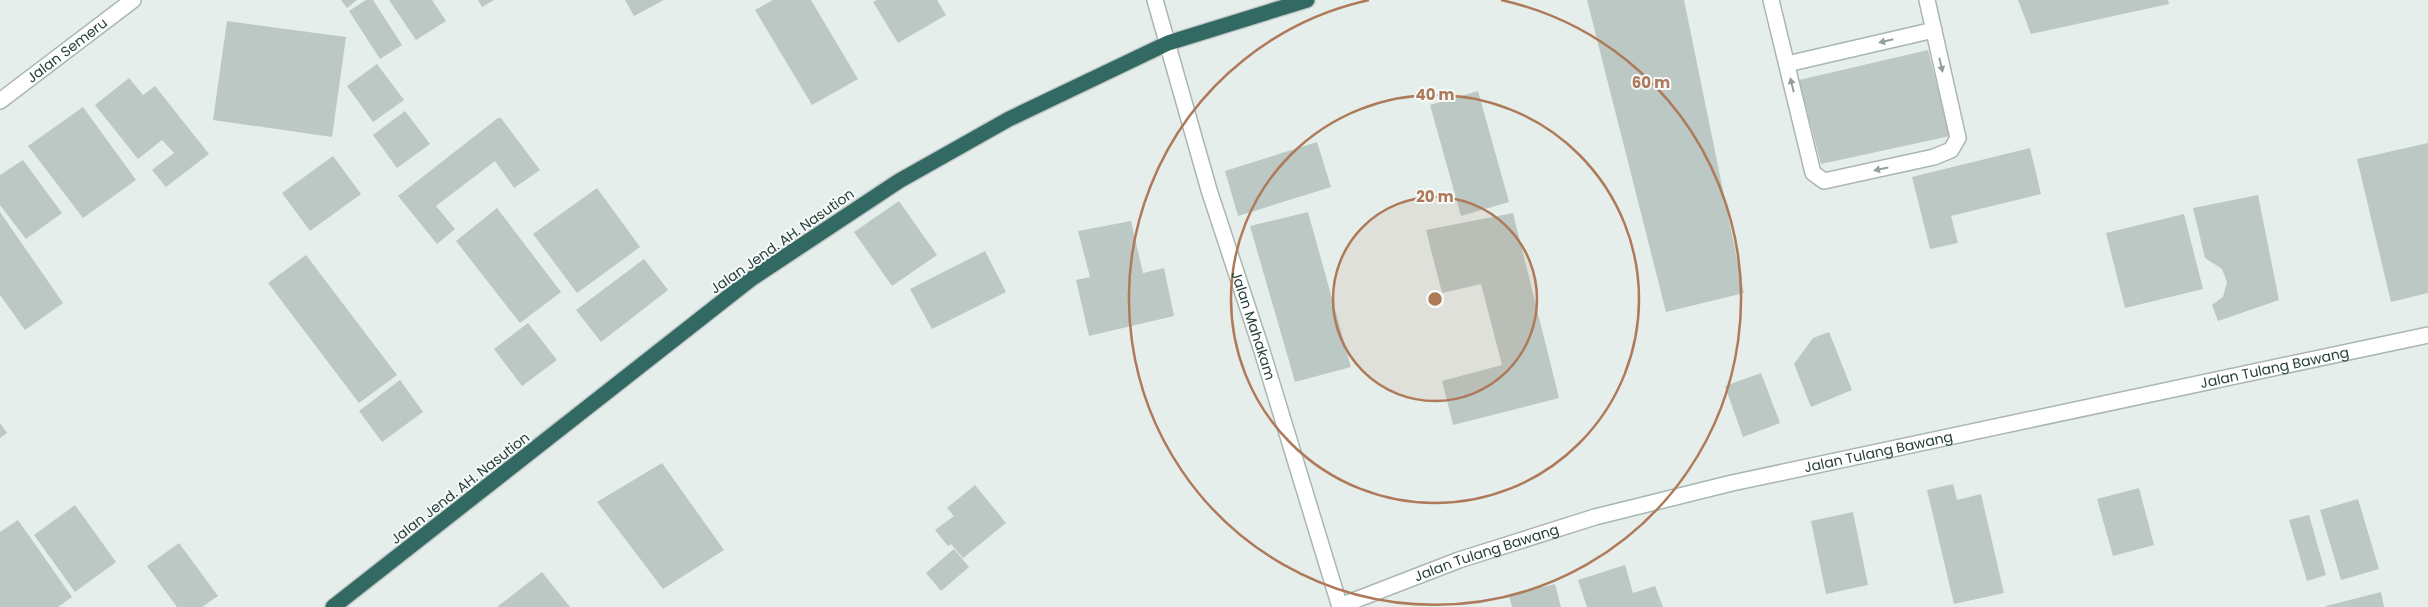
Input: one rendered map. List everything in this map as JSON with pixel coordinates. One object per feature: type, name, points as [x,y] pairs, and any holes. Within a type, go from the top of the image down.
[{"type":"highway","name":"Jalan Jend. AH. Nasution","points":[[333,607],[751,279],[899,181],[1000,123],[1168,43],[1307,0]]},
{"type":"street","name":"Jalan Semeru","points":[[0,101],[133,0]]},
{"type":"street","name":"Jalan Mahakam","points":[[1155,0],[1209,190],[1262,351],[1340,607]]},
{"type":"street","points":[[1771,0],[1813,174],[1824,181],[1934,157],[1951,150],[1958,138],[1927,0]]},
{"type":"street","points":[[1787,64],[1934,30]]},
{"type":"street","name":"Jalan Tulang Bawang","points":[[1340,607],[1459,560],[1595,517],[1732,483],[2428,335]]},
{"type":"building","points":[[341,0],[357,0],[347,8]]},
{"type":"building","points":[[366,0],[373,0],[402,45],[380,59],[349,11]]},
{"type":"building","points":[[389,0],[432,0],[446,21],[416,40]]},
{"type":"building","points":[[478,0],[494,0],[482,7]]},
{"type":"building","points":[[625,0],[664,0],[634,16]]},
{"type":"building","points":[[773,0],[811,0],[858,79],[812,105],[755,10]]},
{"type":"building","points":[[877,0],[937,0],[946,15],[898,43],[873,2]]},
{"type":"building","points":[[1587,0],[1684,0],[1744,293],[1666,312]]},
{"type":"building","points":[[2018,0],[2168,0],[2169,4],[2031,34]]},
{"type":"building","points":[[227,21],[346,37],[332,137],[213,120]]},
{"type":"building","points":[[1928,50],[1950,136],[1821,164],[1799,80]]},
{"type":"building","points":[[377,64],[404,100],[373,122],[347,86]]},
{"type":"building","points":[[129,78],[143,95],[155,86],[209,154],[166,187],[152,170],[174,153],[162,140],[138,159],[95,105]]},
{"type":"building","points":[[1478,91],[1509,202],[1461,216],[1430,105]]},
{"type":"building","points":[[83,107],[136,180],[83,218],[28,146]]},
{"type":"building","points":[[405,111],[430,144],[397,168],[373,135]]},
{"type":"building","points":[[498,118],[501,118],[540,170],[514,188],[495,161],[436,206],[455,229],[437,244],[398,196]]},
{"type":"building","points":[[1317,142],[1331,187],[1238,216],[1225,171]]},
{"type":"building","points":[[2428,143],[2428,293],[2391,302],[2357,159]]},
{"type":"building","points":[[2030,148],[2041,194],[1951,216],[1958,243],[1930,249],[1912,177]]},
{"type":"building","points":[[333,156],[361,194],[310,231],[282,193]]},
{"type":"building","points":[[23,160],[62,213],[26,239],[0,205],[0,175]]},
{"type":"building","points":[[597,188],[640,247],[577,293],[533,234]]},
{"type":"building","points":[[2258,195],[2279,300],[2218,321],[2212,305],[2223,297],[2227,282],[2222,269],[2205,258],[2193,208]]},
{"type":"building","points":[[899,201],[937,255],[892,286],[854,232]]},
{"type":"building","points":[[497,208],[561,292],[520,323],[456,241]]},
{"type":"building","points":[[0,212],[63,303],[25,330],[0,295]]},
{"type":"building","points":[[1308,212],[1351,367],[1295,382],[1250,226]]},
{"type":"building","points":[[1513,213],[1559,398],[1453,425],[1442,381],[1502,365],[1481,284],[1442,293],[1426,230]]},
{"type":"building","points":[[2184,214],[2203,289],[2125,308],[2106,233]]},
{"type":"building","points":[[1131,221],[1143,273],[1164,268],[1174,316],[1089,336],[1076,280],[1090,277],[1078,231]]},
{"type":"building","points":[[985,251],[1006,292],[932,329],[910,289]]},
{"type":"building","points":[[306,255],[397,375],[359,403],[268,283]]},
{"type":"building","points":[[644,259],[668,290],[601,342],[576,310]]},
{"type":"building","points":[[528,323],[557,360],[522,386],[494,349]]},
{"type":"building","points":[[1829,332],[1852,390],[1811,407],[1794,364],[1813,338]]},
{"type":"building","points":[[1761,373],[1780,423],[1743,437],[1725,386]]},
{"type":"building","points":[[400,380],[423,412],[382,442],[359,411]]},
{"type":"building","points":[[0,423],[7,433],[0,438]]},
{"type":"building","points":[[662,463],[724,550],[663,589],[597,502]]},
{"type":"building","points":[[1953,484],[1957,500],[1981,494],[2004,593],[1954,604],[1927,490]]},
{"type":"building","points":[[975,485],[1006,523],[963,558],[951,544],[948,546],[935,530],[954,516],[947,508]]},
{"type":"building","points":[[2139,488],[2154,545],[2113,556],[2097,499]]},
{"type":"building","points":[[2358,499],[2379,569],[2341,580],[2320,510]]},
{"type":"building","points":[[75,505],[116,562],[75,592],[34,535]]},
{"type":"building","points":[[1853,512],[1868,585],[1826,594],[1811,521]]},
{"type":"building","points":[[2309,515],[2326,575],[2307,581],[2289,520]]},
{"type":"building","points":[[18,520],[72,597],[58,607],[0,607],[0,532]]},
{"type":"building","points":[[179,543],[218,596],[202,607],[177,607],[147,566]]},
{"type":"building","points":[[954,549],[969,567],[941,591],[926,573]]},
{"type":"building","points":[[1625,565],[1633,593],[1655,586],[1663,607],[1587,607],[1578,580]]},
{"type":"building","points":[[542,572],[570,607],[497,607]]},
{"type":"building","points":[[1555,584],[1561,607],[1512,607],[1509,596]]},
{"type":"building","points":[[2381,592],[2384,607],[2326,607],[2326,606]]}]
